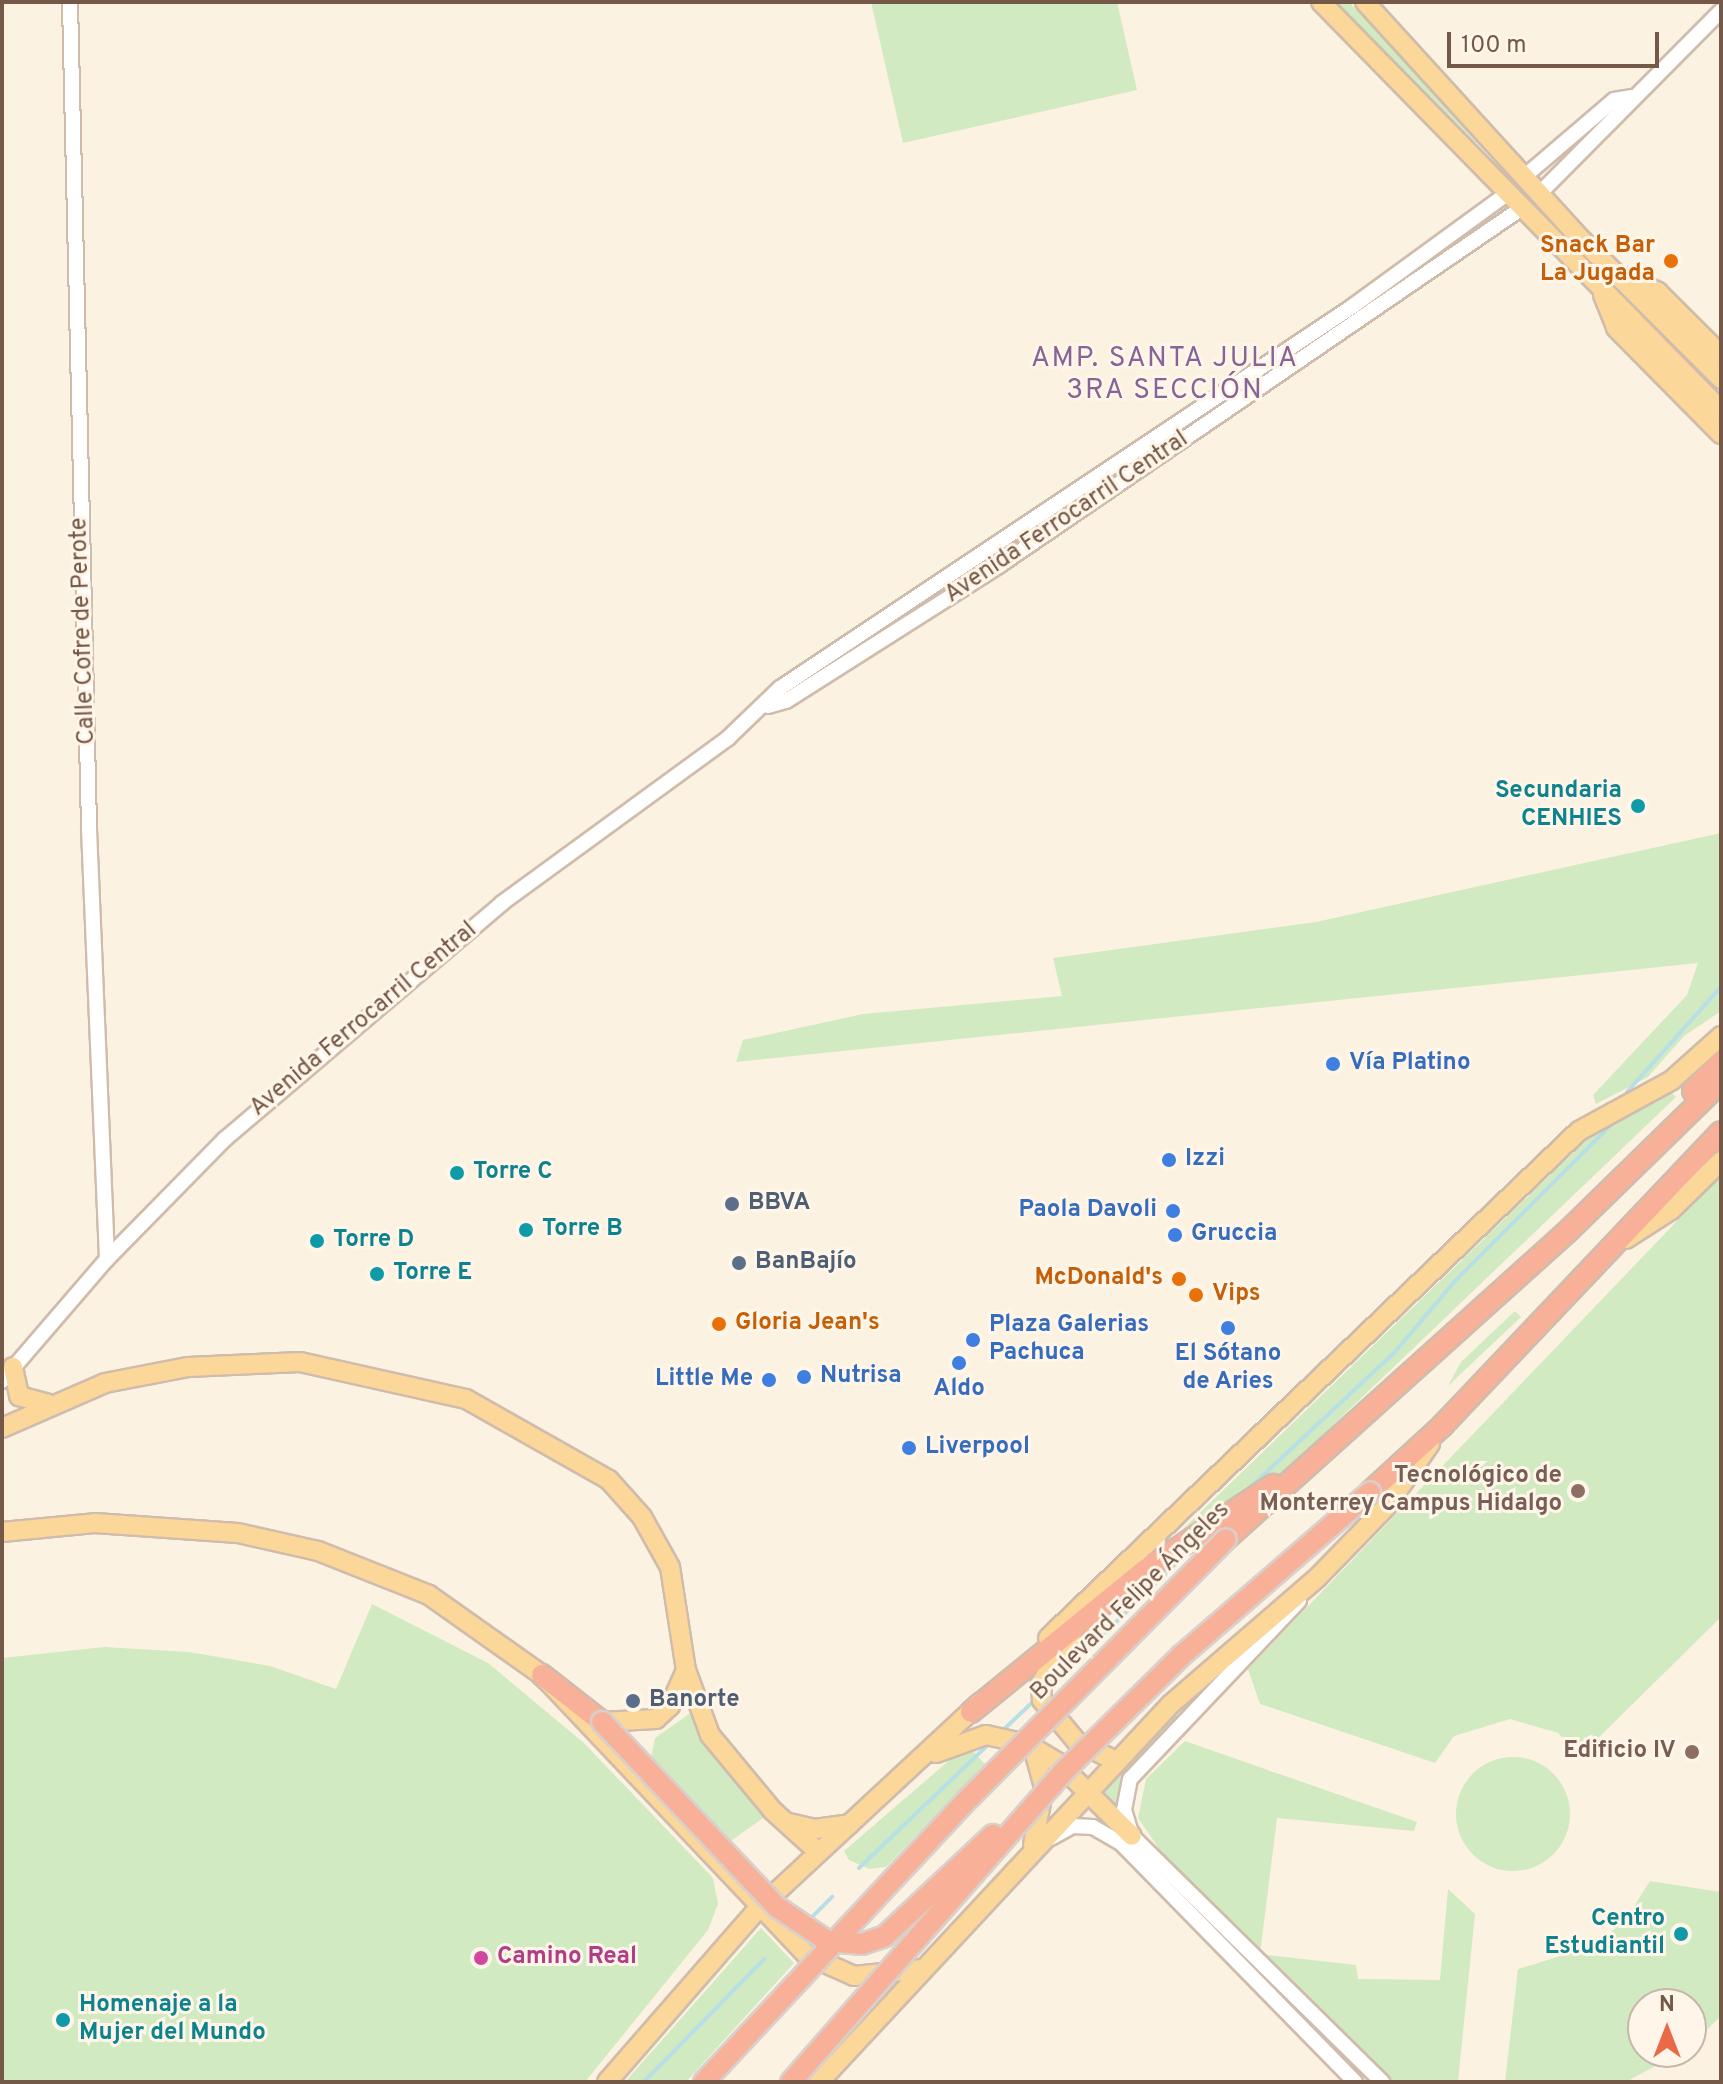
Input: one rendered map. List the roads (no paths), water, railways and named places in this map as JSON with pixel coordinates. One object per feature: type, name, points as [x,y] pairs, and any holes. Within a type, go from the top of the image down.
[{"type":"highway","points":[[1616,1184],[1643,1142],[1721,1062]]},
{"type":"highway","name":"Boulevard Felipe Ángeles","points":[[704,2082],[970,1797],[1226,1539],[1345,1435],[1616,1184],[1721,1082]]},
{"type":"highway","points":[[791,2082],[1027,1812],[1181,1656],[1442,1426],[1719,1134]]},
{"type":"highway","points":[[971,1712],[1170,1551],[1345,1435]]},
{"type":"highway","points":[[542,1675],[602,1722],[795,1924],[836,1943],[862,1944],[902,1925],[999,1829],[1027,1812]]},
{"type":"main road","points":[[1321,2],[1519,210],[1721,410]]},
{"type":"main road","points":[[1365,2],[1615,273],[1721,379]]},
{"type":"main road","points":[[1615,273],[1658,292],[1721,355]]},
{"type":"main road","points":[[1601,289],[1616,328],[1721,434]]},
{"type":"main road","points":[[607,2082],[727,1941],[817,1851],[853,1824],[926,1757],[1579,1131],[1672,1080],[1721,1036]]},
{"type":"main road","points":[[1614,1247],[1671,1210],[1721,1161]]},
{"type":"main road","points":[[2,1428],[105,1383],[188,1367],[300,1362],[466,1399],[609,1480],[642,1517],[670,1567],[686,1670],[710,1735],[786,1822],[817,1851]]},
{"type":"main road","points":[[7,1374],[19,1396],[51,1405]]},
{"type":"main road","points":[[819,2082],[1086,1791],[1227,1652],[1317,1578],[1386,1507],[1442,1426]]},
{"type":"main road","points":[[2,1532],[95,1523],[175,1527],[318,1551],[429,1595],[542,1675],[758,1909],[807,1955],[845,1975],[922,1969]]},
{"type":"main road","points":[[1075,1629],[1041,1683],[1042,1700],[1077,1742],[1116,1761]]},
{"type":"main road","points":[[602,1722],[656,1719],[670,1706],[686,1670]]},
{"type":"main road","points":[[926,1757],[986,1735],[1033,1747],[1086,1791],[1132,1836]]},
{"type":"main road","points":[[1032,1848],[1044,1787],[1033,1747]]},
{"type":"main road","points":[[786,1822],[815,1829],[853,1824]]},
{"type":"main road","points":[[727,1941],[738,1908],[731,1878]]},
{"type":"street","name":"Calle Cofre de Perote","points":[[70,2],[89,829],[107,1259]]},
{"type":"street","points":[[1541,192],[1601,136],[1631,97],[1721,11]]},
{"type":"street","points":[[1525,176],[1614,100],[1631,97]]},
{"type":"street","name":"Avenida Ferrocarril Central","points":[[7,1374],[107,1259],[257,1109],[502,903],[768,706],[780,688],[1353,306],[1505,195]]},
{"type":"street","name":"Avenida Ferrocarril Central","points":[[768,706],[786,701],[1000,565],[1519,210]]},
{"type":"street","points":[[1317,1578],[1235,1673],[1130,1779],[1124,1810],[1132,1836],[1382,2082]]},
{"type":"street","points":[[1013,1868],[1059,1832],[1093,1827],[1138,1859],[1355,2082]]},
{"type":"street","points":[[1280,2005],[1293,1993]]},
{"type":"waterway","points":[[1627,1092],[1721,987]]},
{"type":"waterway","points":[[1241,1496],[1394,1353],[1456,1280],[1612,1124]]},
{"type":"waterway","points":[[1049,1687],[1186,1554]]},
{"type":"waterway","points":[[1002,1731],[1036,1699]]},
{"type":"waterway","points":[[859,1868],[990,1743]]},
{"type":"waterway","points":[[809,1920],[832,1897]]},
{"type":"waterway","points":[[644,2082],[764,1959]]},
{"type":"place","name":"Snack Bar La Jugada","points":[[1671,261]]},
{"type":"place","name":"Secundaria CENHIES","points":[[1638,806]]},
{"type":"place","name":"Vía Platino","points":[[1333,1064]]},
{"type":"place","name":"Izzi","points":[[1169,1160]]},
{"type":"place","name":"Torre C","points":[[457,1173]]},
{"type":"place","name":"BBVA","points":[[732,1204]]},
{"type":"place","name":"Paola Davoli","points":[[1173,1211]]},
{"type":"place","name":"Torre B","points":[[526,1230]]},
{"type":"place","name":"Gruccia","points":[[1175,1235]]},
{"type":"place","name":"Torre D","points":[[317,1241]]},
{"type":"place","name":"BanBajío","points":[[739,1263]]},
{"type":"place","name":"Torre E","points":[[377,1274]]},
{"type":"place","name":"McDonald's","points":[[1179,1279]]},
{"type":"place","name":"Vips","points":[[1196,1295]]},
{"type":"place","name":"Gloria Jean's","points":[[719,1324]]},
{"type":"place","name":"El Sótano de Aries","points":[[1228,1328]]},
{"type":"place","name":"Plaza Galerias Pachuca","points":[[973,1340]]},
{"type":"place","name":"Aldo","points":[[959,1363]]},
{"type":"place","name":"Nutrisa","points":[[804,1377]]},
{"type":"place","name":"Little Me","points":[[769,1380]]},
{"type":"place","name":"Liverpool","points":[[909,1448]]},
{"type":"place","name":"Tecnológico de Monterrey Campus Hidalgo","points":[[1578,1491]]},
{"type":"place","name":"Banorte","points":[[633,1701]]},
{"type":"place","name":"Edificio IV","points":[[1692,1752]]},
{"type":"place","name":"Centro Estudiantil","points":[[1681,1934]]},
{"type":"place","name":"Camino Real","points":[[481,1958]]},
{"type":"place","name":"Homenaje a la Mujer del Mundo","points":[[63,2020]]},
{"type":"district","name":"AMP. SANTA JULIA 3RA SECCIÓN","points":[[1165,375]]}]
